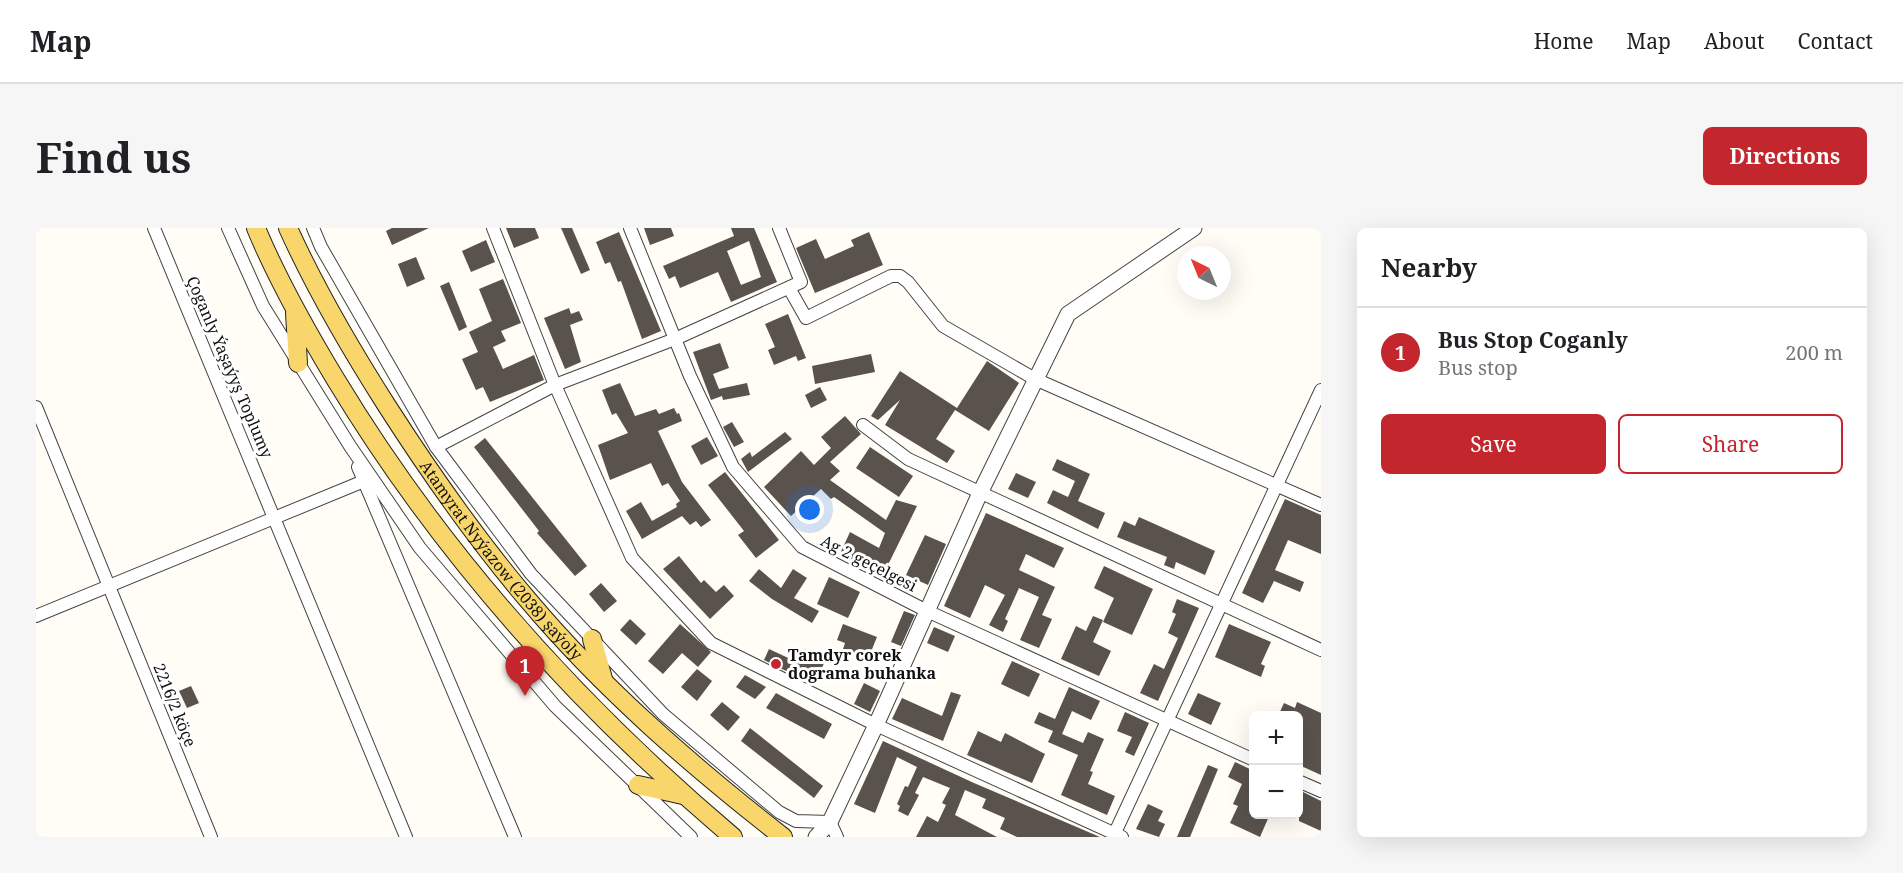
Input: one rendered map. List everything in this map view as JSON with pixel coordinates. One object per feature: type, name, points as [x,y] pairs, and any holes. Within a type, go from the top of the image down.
[{"type":"main road","name":"Atamyrat Nyýazow (2038) şaýoly","points":[[256,228],[310,336],[363,424],[462,563],[504,614],[599,717],[684,796],[733,837]]},
{"type":"main road","name":"Atamyrat Nyýazow (2038) şaýoly","points":[[288,228],[342,336],[423,462],[529,601],[603,681],[695,767],[783,837]]},
{"type":"main road","points":[[294,305],[298,363]]},
{"type":"main road","points":[[592,639],[603,681]]},
{"type":"main road","points":[[638,785],[684,796]]},
{"type":"street","name":"Çoganly Ýaşaýyş Toplumy","points":[[154,228],[406,837]]},
{"type":"street","points":[[228,228],[263,306],[352,449],[428,557],[555,706],[691,837]]},
{"type":"street","points":[[313,228],[321,247],[436,447],[531,574],[663,714],[779,812],[795,821],[830,822]]},
{"type":"street","points":[[492,228],[555,385],[632,558],[711,643],[876,725],[1116,836],[1321,390]]},
{"type":"street","name":"Ag 2 geçelgesi","points":[[630,228],[675,339],[733,468],[802,547],[927,611],[1249,758]]},
{"type":"street","points":[[436,447],[555,385],[675,339],[801,282],[779,228]]},
{"type":"street","points":[[816,837],[830,822],[980,493],[1068,314],[1194,228]]},
{"type":"street","points":[[789,288],[806,318],[891,276],[900,276],[908,282],[943,326],[1035,379],[1321,505]]},
{"type":"street","points":[[36,407],[109,586]]},
{"type":"street","points":[[863,425],[908,459],[1321,650]]},
{"type":"street","points":[[352,449],[515,837]]},
{"type":"street","points":[[36,616],[364,481]]},
{"type":"street","name":"2216/2 köçe","points":[[109,586],[211,837]]},
{"type":"street","points":[[1303,783],[1321,791]]},
{"type":"street","points":[[830,822],[837,837]]},
{"type":"building","points":[[392,228],[429,228],[392,245],[386,231]]},
{"type":"building","points":[[506,228],[535,228],[539,238],[514,248]]},
{"type":"building","points":[[561,228],[572,228],[590,270],[581,274]]},
{"type":"building","points":[[644,228],[671,228],[674,236],[650,245]]},
{"type":"building","points":[[731,228],[754,228],[777,282],[731,302],[718,272],[680,288],[675,276],[669,279],[663,266],[734,236]],"holes":[[[749,241],[761,277],[741,285],[727,251]]]},
{"type":"building","points":[[619,232],[661,331],[642,339],[621,281],[618,282],[610,262],[605,264],[596,242]]},
{"type":"building","points":[[869,232],[883,265],[815,293],[796,248],[816,239],[825,259],[854,246],[851,240]]},
{"type":"building","points":[[486,240],[495,262],[471,272],[462,251]]},
{"type":"building","points":[[416,257],[425,279],[407,287],[398,264]]},
{"type":"building","points":[[503,279],[521,323],[501,331],[506,341],[493,347],[503,369],[534,355],[544,380],[490,402],[483,387],[476,390],[462,359],[478,352],[469,332],[492,321],[479,289]]},
{"type":"building","points":[[449,282],[467,327],[459,331],[440,286]]},
{"type":"building","points":[[569,308],[571,314],[579,311],[583,320],[570,325],[581,362],[565,369],[544,318]]},
{"type":"building","points":[[788,314],[806,358],[798,361],[796,356],[774,365],[768,350],[775,347],[765,324]]},
{"type":"building","points":[[720,343],[729,368],[713,374],[719,389],[747,383],[750,395],[723,400],[722,396],[711,400],[693,352]]},
{"type":"building","points":[[871,354],[875,372],[815,384],[812,366]]},
{"type":"building","points":[[987,361],[1019,383],[989,431],[955,410],[936,439],[955,451],[947,463],[885,425],[900,400],[878,420],[871,416],[900,371],[957,408]]},
{"type":"building","points":[[620,383],[635,416],[656,409],[659,414],[674,408],[677,414],[679,413],[682,421],[658,431],[682,482],[711,520],[701,527],[696,521],[690,525],[682,516],[642,539],[626,511],[641,502],[652,521],[677,507],[676,504],[680,501],[668,483],[662,486],[651,463],[610,480],[598,445],[628,433],[616,413],[612,415],[602,390]]},
{"type":"building","points":[[820,387],[827,400],[811,408],[805,395]]},
{"type":"building","points":[[845,416],[861,434],[830,462],[840,471],[830,480],[886,520],[896,500],[917,506],[882,577],[839,556],[850,532],[879,548],[885,533],[834,497],[831,499],[821,489],[791,516],[764,487],[801,451],[814,465],[831,448],[821,437]]},
{"type":"building","points":[[732,422],[744,442],[734,447],[723,427]]},
{"type":"building","points":[[785,432],[792,439],[748,472],[741,459],[750,452],[752,457]]},
{"type":"building","points":[[707,437],[718,456],[701,465],[691,446]]},
{"type":"building","points":[[485,438],[587,566],[575,576],[537,533],[539,531],[474,447]]},
{"type":"building","points":[[870,447],[913,476],[899,497],[856,468]]},
{"type":"building","points":[[1057,459],[1090,474],[1078,501],[1105,513],[1098,529],[1047,503],[1053,490],[1068,497],[1075,481],[1052,470]]},
{"type":"building","points":[[725,472],[779,540],[756,558],[738,535],[744,531],[708,485]]},
{"type":"building","points":[[1016,473],[1036,482],[1028,498],[1008,489]]},
{"type":"building","points":[[1285,499],[1321,515],[1321,554],[1288,540],[1275,570],[1304,582],[1300,592],[1274,581],[1263,603],[1242,593]]},
{"type":"building","points":[[986,513],[1064,548],[1054,568],[1026,554],[1019,570],[1055,587],[1042,615],[1052,619],[1039,648],[1020,640],[1039,597],[1019,588],[1005,619],[1008,621],[1003,632],[989,625],[1005,595],[985,585],[970,618],[944,606]]},
{"type":"building","points":[[1139,517],[1215,551],[1205,575],[1176,562],[1174,569],[1164,565],[1167,557],[1117,537],[1124,521],[1135,526]]},
{"type":"building","points":[[925,535],[946,544],[928,585],[906,575]]},
{"type":"building","points":[[679,556],[701,583],[704,580],[716,592],[724,585],[734,596],[710,619],[663,569]]},
{"type":"building","points":[[1104,566],[1153,589],[1132,635],[1103,622],[1114,598],[1094,588]]},
{"type":"building","points":[[759,569],[781,588],[793,569],[807,578],[794,598],[819,611],[812,623],[772,599],[749,581]]},
{"type":"building","points":[[829,577],[860,592],[848,618],[817,604]]},
{"type":"building","points":[[601,583],[617,601],[604,612],[589,594]]},
{"type":"building","points":[[1177,599],[1199,608],[1158,701],[1140,693],[1154,664],[1164,669],[1178,638],[1168,633],[1176,614],[1172,612]]},
{"type":"building","points":[[904,611],[915,615],[901,646],[891,642]]},
{"type":"building","points":[[1093,616],[1103,620],[1093,642],[1111,651],[1099,676],[1061,659],[1076,626],[1086,631]]},
{"type":"building","points":[[630,619],[646,634],[636,645],[620,630]]},
{"type":"building","points":[[680,624],[711,652],[698,667],[682,653],[663,674],[648,661]]},
{"type":"building","points":[[843,624],[877,637],[868,659],[843,649],[845,643],[837,640]]},
{"type":"building","points":[[1229,624],[1271,642],[1261,664],[1265,666],[1261,677],[1215,657]]},
{"type":"building","points":[[934,627],[955,636],[948,652],[927,643]]},
{"type":"building","points":[[769,649],[799,663],[805,649],[826,659],[814,685],[764,660]]},
{"type":"building","points":[[1012,661],[1040,674],[1029,697],[1001,684]]},
{"type":"building","points":[[697,669],[712,681],[697,701],[681,687]]},
{"type":"building","points":[[745,675],[766,687],[755,699],[736,687]]},
{"type":"building","points":[[864,683],[880,691],[870,712],[854,704]]},
{"type":"building","points":[[191,686],[199,703],[187,708],[179,691]]},
{"type":"building","points":[[1069,687],[1100,701],[1091,720],[1072,711],[1062,734],[1083,743],[1088,732],[1104,739],[1090,771],[1093,772],[1088,784],[1115,796],[1107,815],[1061,795],[1078,755],[1048,742],[1053,731],[1034,723],[1039,712],[1055,719]]},
{"type":"building","points":[[951,692],[961,695],[943,741],[892,719],[902,698],[942,716]]},
{"type":"building","points":[[776,693],[832,724],[824,739],[766,708]]},
{"type":"building","points":[[1198,693],[1221,703],[1211,725],[1188,714]]},
{"type":"building","points":[[722,702],[740,717],[728,731],[710,715]]},
{"type":"building","points":[[1297,702],[1321,713],[1321,775],[1303,767],[1303,711],[1280,711],[1284,703],[1295,708]]},
{"type":"building","points":[[1125,712],[1149,723],[1134,756],[1125,752],[1132,737],[1117,731]]},
{"type":"building","points":[[750,728],[823,786],[814,798],[741,741]]},
{"type":"building","points":[[978,731],[1001,742],[1005,733],[1045,754],[1032,783],[967,755]]},
{"type":"building","points":[[883,741],[1100,837],[1017,837],[1000,829],[1005,818],[982,808],[986,799],[965,790],[955,815],[997,837],[916,837],[927,816],[938,822],[946,805],[942,803],[950,788],[923,777],[915,793],[919,795],[908,816],[898,811],[900,806],[897,804],[917,767],[897,757],[875,813],[854,804]]},
{"type":"building","points":[[1235,762],[1249,769],[1249,819],[1268,819],[1260,837],[1230,823],[1238,806],[1233,804],[1242,784],[1228,777]]},
{"type":"building","points":[[1208,765],[1218,769],[1190,837],[1177,837]]},
{"type":"building","points":[[1303,792],[1321,801],[1321,831],[1299,821],[1303,819]]},
{"type":"building","points":[[1148,804],[1163,811],[1158,821],[1165,824],[1159,837],[1136,829]]},
{"type":"place","name":"Tamdyr corek dograma buhanka","points":[[776,664]]},
{"type":"place","name":"Bus Stop Coganly","points":[[525,696]]}]
